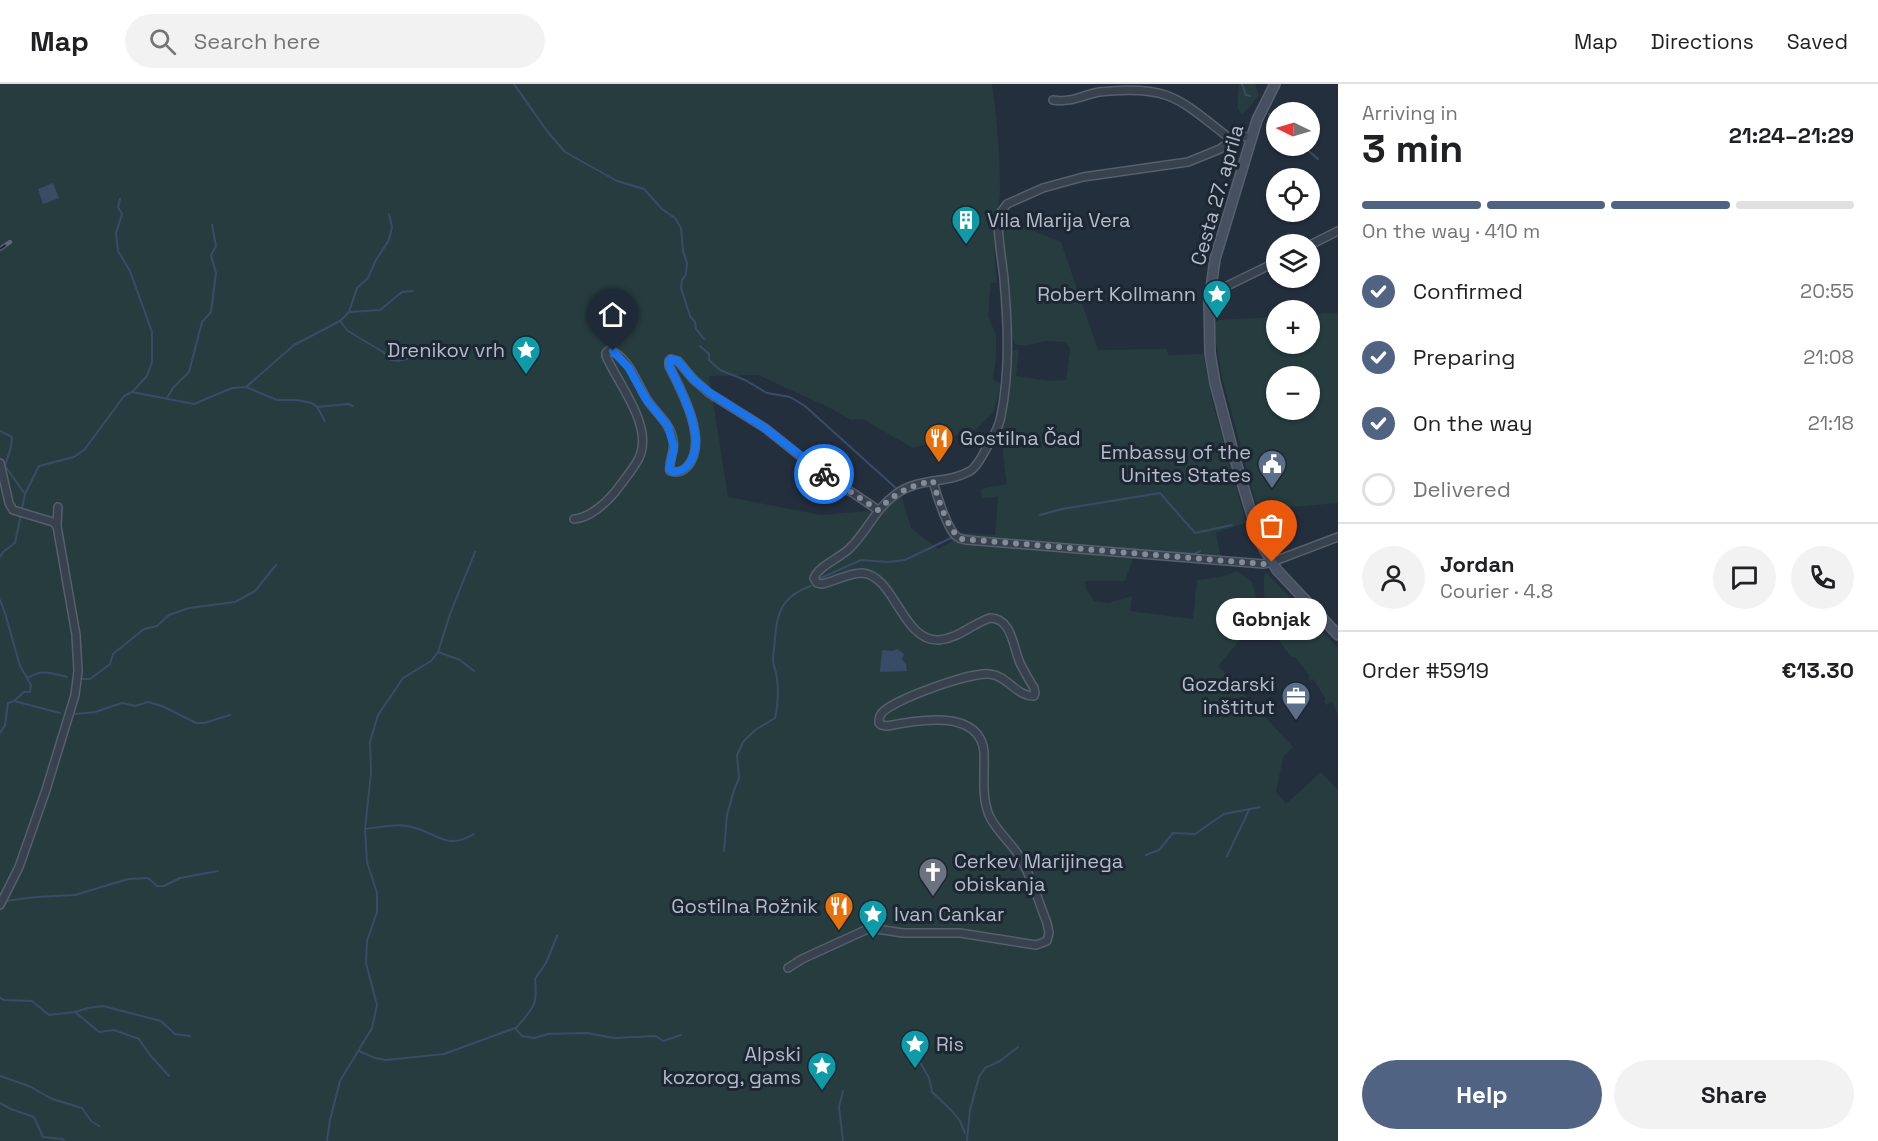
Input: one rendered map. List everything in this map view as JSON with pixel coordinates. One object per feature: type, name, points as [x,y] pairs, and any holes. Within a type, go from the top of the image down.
[{"type":"main road","name":"Cesta 27. aprila","points":[[1275,84],[1257,120],[1220,243],[1210,291],[1208,339],[1215,383],[1260,542],[1272,562],[1338,635]]},
{"type":"street","points":[[1053,99],[1066,101],[1123,88],[1161,90],[1186,102],[1232,140]]},
{"type":"street","points":[[788,968],[802,959],[870,928],[903,933],[960,933],[1036,945],[1047,941],[1049,933],[1047,923],[1021,858],[994,826],[989,814],[983,774],[984,752],[976,732],[969,726],[936,720],[921,720],[887,726],[879,723],[881,714],[888,708],[933,687],[967,677],[986,674],[999,676],[1024,694],[1034,696],[1034,688],[1019,661],[1008,629],[1000,620],[990,618],[952,637],[929,639],[909,622],[877,577],[863,573],[854,574],[822,584],[815,581],[816,574],[860,538],[878,510],[897,493],[906,488],[970,471],[988,446],[1001,416],[1008,346],[1007,311],[998,228],[1003,208],[1013,200],[1083,177],[1179,164],[1198,159],[1241,136],[1251,138]]},
{"type":"street","points":[[1320,240],[1338,231]]},
{"type":"street","points":[[1210,291],[1221,290],[1266,267]]},
{"type":"street","points":[[574,519],[588,514],[606,501],[633,469],[642,452],[643,439],[638,418],[606,356],[609,350],[617,354],[629,368],[646,399],[668,426],[674,447],[669,469],[673,472],[680,471],[689,464],[695,446],[693,425],[687,403],[669,366],[671,359],[678,361],[693,379],[710,393],[765,428],[834,483],[878,510]]},
{"type":"street","points":[[0,463],[10,507],[16,512],[53,522],[57,526]]},
{"type":"street","points":[[933,481],[950,526],[956,536],[962,539],[1264,564],[1338,537]]},
{"type":"street","points":[[0,906],[19,867],[46,790],[75,695],[78,671],[76,635],[57,526],[58,507]]},
{"type":"green space","points":[[0,84],[992,84],[998,137],[1000,191],[995,234],[997,283],[991,282],[988,316],[996,335],[993,379],[1001,384],[994,411],[975,430],[913,448],[863,419],[851,420],[758,375],[709,376],[728,497],[821,515],[868,511],[879,513],[901,494],[911,528],[938,549],[967,533],[995,535],[998,497],[982,498],[981,489],[1007,484],[1003,451],[1003,418],[1011,351],[1019,349],[1016,376],[1050,381],[1066,380],[1070,349],[1066,342],[1045,341],[1025,346],[1015,344],[1011,334],[1001,222],[1007,220],[1061,242],[1098,350],[1167,349],[1168,355],[1203,354],[1213,404],[1246,523],[1216,532],[1220,555],[1136,550],[1125,581],[1085,581],[1086,589],[1094,601],[1108,603],[1132,596],[1130,611],[1193,619],[1197,580],[1221,577],[1237,571],[1252,582],[1256,597],[1230,616],[1244,625],[1243,636],[1218,666],[1293,747],[1283,757],[1276,792],[1286,804],[1321,772],[1338,790],[1338,1141],[0,1141]]},
{"type":"green space","points":[[1239,84],[1255,84],[1259,96],[1242,115],[1237,107]]},
{"type":"green space","points":[[1338,313],[1338,503],[1258,510],[1222,377],[1213,323],[1219,320],[1266,318],[1266,354],[1320,354],[1320,314]]},
{"type":"green space","points":[[1266,572],[1338,648],[1338,715],[1332,702],[1326,705],[1324,701],[1326,699],[1313,679],[1310,681],[1308,678],[1310,676],[1295,657],[1290,656],[1275,633],[1265,600],[1264,577]]},
{"type":"water","points":[[53,183],[59,198],[43,204],[38,189]]},
{"type":"water","points":[[897,649],[904,654],[902,659],[907,671],[880,672],[882,650]]},
{"type":"waterway","points":[[514,84],[565,152],[617,181],[644,189],[662,209],[675,218],[681,228],[683,251],[687,263],[681,288],[690,316],[704,339]]},
{"type":"waterway","points":[[1242,84],[1246,95],[1250,96]]},
{"type":"waterway","points":[[1315,156],[1318,159]]},
{"type":"waterway","points":[[120,199],[118,207],[122,214],[116,233],[118,251],[130,271],[152,332],[152,362],[147,376],[132,392]]},
{"type":"waterway","points":[[341,320],[349,312],[357,288],[368,278],[389,240],[392,227],[389,214]]},
{"type":"waterway","points":[[167,398],[173,388],[189,372],[202,322],[211,312],[216,273],[211,255],[216,246],[212,225]]},
{"type":"waterway","points":[[350,312],[380,310],[402,292],[413,291]]},
{"type":"waterway","points":[[246,387],[294,345],[340,321],[348,331],[383,352],[391,360],[407,359]]},
{"type":"waterway","points":[[700,346],[709,354],[709,360],[720,370],[745,380],[767,393],[790,397],[805,406],[898,490]]},
{"type":"waterway","points":[[25,494],[39,466],[74,457],[85,449],[124,396],[132,392],[194,404],[232,388],[246,387],[277,400],[312,403],[325,421]]},
{"type":"waterway","points":[[317,407],[348,404],[353,406]]},
{"type":"waterway","points":[[0,431],[12,437],[5,466],[25,494],[15,543],[0,557]]},
{"type":"waterway","points":[[1040,515],[1062,509],[1160,493],[1195,533],[1232,525]]},
{"type":"waterway","points":[[960,534],[982,538],[1194,554],[1200,551]]},
{"type":"waterway","points":[[821,578],[861,560],[888,562],[905,560],[953,537]]},
{"type":"waterway","points":[[327,1141],[340,1081],[372,1028],[377,1005],[366,963],[367,941],[377,912],[377,893],[367,862],[365,829],[371,773],[370,742],[378,715],[403,678],[431,661],[438,652],[450,614],[475,552]]},
{"type":"waterway","points":[[82,679],[90,679],[110,664],[113,654],[144,629],[157,626],[169,615],[189,608],[235,602],[255,591],[276,565]]},
{"type":"waterway","points":[[724,851],[727,815],[739,778],[737,755],[743,742],[755,730],[775,718],[778,690],[773,659],[779,614],[790,598],[811,586]]},
{"type":"waterway","points":[[0,600],[20,666],[31,685],[30,692],[24,692],[8,703],[5,725],[0,733]]},
{"type":"waterway","points":[[438,652],[460,660],[474,671]]},
{"type":"waterway","points":[[27,678],[42,673],[67,677]]},
{"type":"waterway","points":[[14,701],[60,713]]},
{"type":"waterway","points":[[75,714],[95,712],[122,703],[135,706],[148,702],[162,706],[196,723],[204,723],[230,715]]},
{"type":"waterway","points":[[1146,855],[1159,850],[1173,833],[1195,834],[1224,814],[1260,807]]},
{"type":"waterway","points":[[1227,856],[1249,810]]},
{"type":"waterway","points":[[365,829],[401,825],[449,841],[464,839],[474,834]]},
{"type":"waterway","points":[[5,901],[75,895],[128,879],[148,878],[157,886],[164,886],[180,878],[218,871]]},
{"type":"waterway","points":[[516,1028],[533,1006],[536,995],[535,979],[546,963],[557,936]]},
{"type":"waterway","points":[[0,998],[32,1001],[49,1015],[75,1012],[99,1032],[114,1030],[139,1039],[169,1076]]},
{"type":"waterway","points":[[75,1012],[103,1006],[161,1021],[175,1034],[190,1036]]},
{"type":"waterway","points":[[359,1051],[386,1060],[444,1054],[515,1028],[522,1036],[534,1038],[548,1034],[587,1033],[614,1038],[656,1036],[663,1041],[681,1035]]},
{"type":"waterway","points":[[967,1141],[970,1110],[979,1077],[985,1068],[1000,1061],[1018,1047]]},
{"type":"waterway","points":[[917,1049],[932,1092],[952,1111],[960,1121],[965,1133]]},
{"type":"waterway","points":[[0,1076],[29,1086],[52,1099],[82,1108],[91,1121],[99,1126]]},
{"type":"waterway","points":[[843,1091],[839,1107],[843,1141]]},
{"type":"waterway","points":[[0,1103],[34,1117],[43,1137],[65,1141]]},
{"type":"railway","points":[[0,249],[10,242]]},
{"type":"way so far","points":[[824,474],[834,483],[878,510],[906,488],[933,481],[950,526],[956,536],[962,539],[1264,564],[1272,562]]},
{"type":"place","name":"Vila Marija Vera","points":[[966,246]]},
{"type":"place","name":"Robert Kollmann","points":[[1217,320]]},
{"type":"place","name":"Drenikov vrh","points":[[526,376]]},
{"type":"place","name":"Gostilna Čad","points":[[939,464]]},
{"type":"place","name":"Embassy of the Unites States","points":[[1272,490]]},
{"type":"place","name":"Gobnjak","points":[[1272,562]]},
{"type":"place","name":"Gozdarski inštitut","points":[[1296,722]]},
{"type":"place","name":"Cerkev Marijinega obiskanja","points":[[933,898]]},
{"type":"place","name":"Gostilna Rožnik","points":[[839,932]]},
{"type":"place","name":"Ivan Cankar","points":[[873,940]]},
{"type":"place","name":"Ris","points":[[915,1070]]},
{"type":"place","name":"Alpski kozorog, gams","points":[[822,1092]]},
{"type":"route","points":[[613,351],[622,358],[646,399],[671,432],[674,452],[670,471],[676,473],[685,469],[692,459],[695,446],[693,425],[687,403],[668,363],[674,359],[710,393],[765,428],[824,474]]}]
